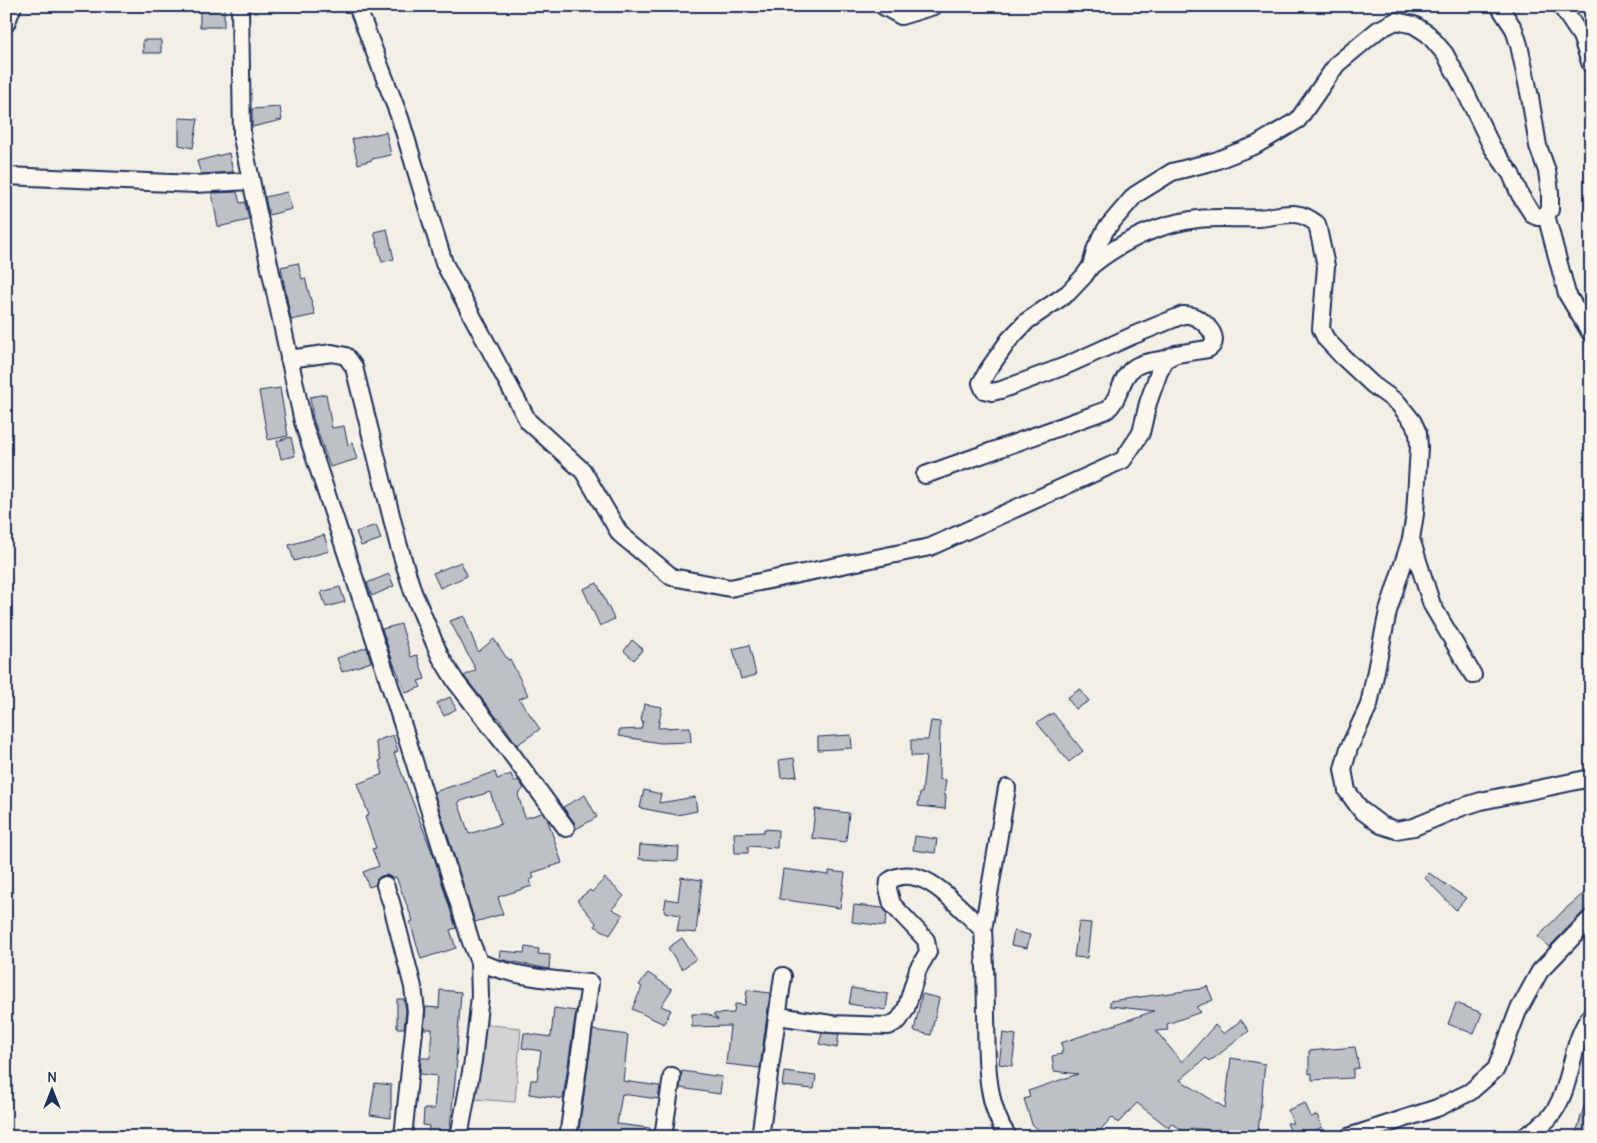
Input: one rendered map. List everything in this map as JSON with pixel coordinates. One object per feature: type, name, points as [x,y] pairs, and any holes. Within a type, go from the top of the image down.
[{"type":"street","points":[[6,24],[13,6]]},
{"type":"street","points":[[240,6],[242,138],[303,422],[479,962],[480,996],[472,1061],[459,1137]]},
{"type":"street","points":[[357,6],[400,118],[444,263],[528,421],[583,471],[620,534],[672,577],[730,588],[930,547],[1123,460],[1141,433],[1148,403],[1159,372],[1166,359]]},
{"type":"street","points":[[883,6],[901,16],[934,6]]},
{"type":"street","points":[[1091,266],[1096,248],[1106,229],[1136,195],[1172,172],[1215,161],[1256,145],[1298,120],[1337,64],[1378,30],[1396,21],[1414,25],[1428,34],[1445,54],[1464,86],[1492,147],[1511,174],[1520,196],[1533,215],[1538,217],[1546,215],[1550,210],[1547,171],[1538,146],[1519,45],[1514,29],[1499,6]]},
{"type":"street","points":[[1561,6],[1581,36],[1591,65]]},
{"type":"street","points":[[6,176],[195,184],[251,181]]},
{"type":"street","points":[[925,475],[1106,410],[1114,403],[1126,376],[1134,367],[1166,359],[1176,354],[1213,347],[1215,343],[1213,332],[1196,318],[1183,316],[1027,381],[992,392],[981,387],[980,383],[988,370],[1009,340],[1027,321],[1068,293],[1091,266],[1123,243],[1160,228],[1196,220],[1261,218],[1295,214],[1307,216],[1317,224],[1325,257],[1321,329],[1326,339],[1342,357],[1398,403],[1413,422],[1418,433],[1419,463],[1411,539],[1388,611],[1369,705],[1349,748],[1343,769],[1347,791],[1361,810],[1381,825],[1396,830],[1414,827],[1481,801],[1591,778]]},
{"type":"street","points":[[1546,215],[1567,294],[1591,334]]},
{"type":"street","points":[[289,359],[332,353],[346,356],[354,367],[398,543],[414,592],[440,656],[456,682],[502,740],[566,828]]},
{"type":"street","points":[[1411,539],[1432,605],[1473,675]]},
{"type":"street","points":[[1007,788],[983,930],[988,1074],[993,1103],[1001,1126],[1008,1137]]},
{"type":"street","points":[[778,1016],[831,1024],[889,1026],[900,1020],[906,1008],[918,969],[928,952],[926,940],[892,904],[888,889],[889,881],[896,876],[913,875],[936,886],[983,930]]},
{"type":"street","points":[[385,885],[413,987],[416,1011],[403,1137]]},
{"type":"street","points":[[1348,1137],[1437,1108],[1470,1092],[1496,1069],[1518,1010],[1540,972],[1591,918]]},
{"type":"street","points":[[479,962],[496,970],[517,974],[590,983],[568,1137]]},
{"type":"street","points":[[760,1137],[783,976]]},
{"type":"street","points":[[1524,1137],[1548,1118],[1566,1088],[1582,1027],[1591,1015]]},
{"type":"street","points":[[663,1137],[672,1076]]},
{"type":"shaded area","points":[[481,1024],[521,1028],[515,1102],[474,1099]]},
{"type":"building","points":[[206,6],[224,6],[224,27],[200,27],[200,9],[206,9]]},
{"type":"building","points":[[143,40],[161,40],[161,53],[143,53]]},
{"type":"building","points":[[280,107],[282,120],[252,127],[252,109]]},
{"type":"building","points":[[179,118],[198,119],[193,148],[179,145]]},
{"type":"building","points":[[386,132],[391,155],[358,164],[352,139]]},
{"type":"building","points":[[229,153],[233,172],[201,174],[197,161]]},
{"type":"building","points":[[237,192],[240,203],[245,202],[249,220],[218,227],[212,193]]},
{"type":"building","points":[[287,192],[292,209],[269,215],[265,197]]},
{"type":"building","points":[[387,229],[394,259],[382,262],[374,232]]},
{"type":"building","points":[[298,263],[302,279],[305,278],[315,315],[291,320],[281,267]]},
{"type":"building","points":[[280,388],[288,436],[268,440],[259,391]]},
{"type":"building","points":[[326,394],[332,428],[344,426],[348,445],[352,443],[357,459],[330,467],[313,419],[310,397]]},
{"type":"building","points":[[291,437],[295,456],[281,459],[277,441]]},
{"type":"building","points":[[376,525],[381,539],[361,546],[356,532]]},
{"type":"building","points":[[324,535],[329,551],[294,561],[289,545]]},
{"type":"building","points":[[461,562],[467,576],[440,588],[433,573]]},
{"type":"building","points":[[389,574],[394,586],[372,596],[367,583]]},
{"type":"building","points":[[597,583],[614,619],[600,626],[583,589]]},
{"type":"building","points":[[340,587],[345,602],[326,607],[321,592]]},
{"type":"building","points":[[464,616],[478,652],[494,639],[508,660],[510,659],[528,695],[519,699],[540,729],[517,745],[498,717],[464,676],[476,670],[450,621]]},
{"type":"building","points":[[401,624],[411,657],[417,655],[425,679],[418,681],[421,687],[406,693],[382,629]]},
{"type":"building","points":[[632,640],[643,649],[634,660],[624,651]]},
{"type":"building","points":[[749,645],[756,675],[741,679],[733,649]]},
{"type":"building","points":[[367,647],[371,662],[342,672],[337,658]]},
{"type":"building","points":[[1080,689],[1089,701],[1076,709],[1067,698]]},
{"type":"building","points":[[450,697],[456,709],[444,716],[437,703]]},
{"type":"building","points":[[644,704],[662,707],[658,728],[690,727],[691,742],[660,743],[619,736],[619,730],[641,729]]},
{"type":"building","points":[[1053,713],[1083,751],[1069,762],[1037,723]]},
{"type":"building","points":[[931,721],[940,722],[939,779],[946,780],[945,809],[918,806],[920,793],[922,793],[926,756],[911,756],[911,740],[928,740]]},
{"type":"building","points":[[393,735],[398,751],[394,753],[435,860],[456,928],[450,930],[456,948],[421,959],[410,922],[413,921],[396,877],[381,876],[377,879],[375,885],[369,887],[363,872],[379,866],[372,849],[376,848],[365,817],[369,815],[357,784],[383,774],[375,741]]},
{"type":"building","points":[[851,735],[852,748],[818,750],[818,737]]},
{"type":"building","points":[[794,758],[797,776],[781,778],[779,760]]},
{"type":"building","points":[[495,772],[497,779],[511,774],[514,782],[518,780],[524,788],[518,795],[525,818],[542,813],[547,818],[562,863],[532,873],[534,878],[530,880],[532,886],[498,897],[503,914],[475,922],[434,792]],"holes":[[[490,792],[501,824],[469,834],[458,802]]]},
{"type":"building","points":[[644,790],[661,794],[659,803],[695,797],[697,811],[677,815],[640,808]]},
{"type":"building","points":[[585,795],[597,817],[576,829],[574,822],[563,807]]},
{"type":"building","points":[[815,809],[849,813],[846,842],[812,838]]},
{"type":"building","points":[[764,829],[778,830],[777,848],[748,846],[748,853],[735,853],[734,833],[764,832]]},
{"type":"building","points":[[915,836],[937,839],[935,853],[913,850]]},
{"type":"building","points":[[640,845],[679,847],[678,861],[639,859]]},
{"type":"building","points":[[783,869],[829,875],[829,871],[845,873],[840,908],[779,899]]},
{"type":"building","points":[[1429,873],[1466,898],[1456,910],[1425,878]]},
{"type":"building","points":[[681,877],[702,880],[696,933],[677,931],[680,915],[664,912],[666,899],[678,901]]},
{"type":"building","points":[[605,878],[624,896],[612,909],[623,915],[610,935],[595,926],[596,923],[577,900],[590,890],[592,892]]},
{"type":"building","points":[[1591,887],[1591,908],[1584,911],[1549,947],[1538,937],[1563,911]]},
{"type":"building","points":[[854,905],[883,908],[887,913],[885,926],[852,922]]},
{"type":"building","points":[[1079,922],[1091,923],[1087,958],[1074,957]]},
{"type":"building","points":[[1014,931],[1030,935],[1027,948],[1011,945]]},
{"type":"building","points":[[682,938],[696,959],[682,969],[668,948]]},
{"type":"building","points":[[525,947],[539,949],[538,954],[550,955],[549,969],[499,959],[500,951],[524,953]]},
{"type":"building","points":[[648,973],[672,989],[661,1006],[671,1010],[664,1024],[632,1009],[642,987],[639,985]]},
{"type":"building","points":[[1207,986],[1213,1000],[1196,1007],[1201,1012],[1167,1024],[1168,1030],[1156,1031],[1182,1062],[1215,1025],[1224,1034],[1241,1020],[1249,1031],[1213,1059],[1209,1061],[1206,1058],[1180,1080],[1225,1108],[1231,1058],[1265,1064],[1258,1133],[1190,1128],[1187,1133],[1171,1123],[1169,1128],[1137,1103],[1118,1123],[1112,1117],[1094,1137],[1046,1137],[1032,1124],[1024,1099],[1030,1097],[1028,1091],[1078,1074],[1054,1071],[1052,1056],[1062,1054],[1061,1043],[1154,1011],[1110,1006],[1110,1001],[1200,989]]},
{"type":"building","points":[[852,988],[888,994],[886,1010],[849,1004]]},
{"type":"building","points":[[440,990],[461,992],[457,1061],[449,1137],[428,1137],[429,1126],[423,1125],[424,1109],[434,1109],[437,1076],[420,1074],[421,1058],[430,1058],[432,1029],[424,1029],[426,1007],[439,1008]]},
{"type":"building","points":[[747,990],[770,993],[760,1068],[726,1064],[730,1026],[692,1027],[692,1014],[708,1014],[718,1020],[713,1014],[734,1013],[735,1004],[745,1005]]},
{"type":"building","points":[[922,994],[939,998],[931,1035],[914,1031]]},
{"type":"building","points":[[397,999],[404,999],[406,1011],[404,1028],[397,1028]]},
{"type":"building","points":[[1456,1003],[1482,1013],[1474,1034],[1448,1024]]},
{"type":"building","points":[[554,1008],[576,1011],[563,1099],[529,1094],[531,1080],[537,1080],[541,1051],[522,1048],[524,1033],[551,1037]]},
{"type":"building","points":[[593,1030],[628,1035],[623,1081],[660,1086],[658,1099],[622,1094],[617,1124],[650,1128],[649,1137],[578,1136]]},
{"type":"building","points":[[822,1033],[839,1034],[837,1048],[819,1044]]},
{"type":"building","points":[[1003,1033],[1016,1035],[1012,1066],[999,1064]]},
{"type":"building","points":[[1355,1047],[1359,1068],[1353,1069],[1353,1078],[1312,1080],[1312,1073],[1309,1074],[1309,1051]]},
{"type":"building","points":[[682,1071],[722,1077],[720,1094],[680,1088]]},
{"type":"building","points":[[784,1072],[816,1076],[814,1089],[782,1086]]},
{"type":"building","points":[[375,1083],[391,1085],[391,1118],[370,1115]]},
{"type":"building","points":[[1587,1096],[1591,1096],[1591,1137],[1575,1137]]},
{"type":"building","points":[[1305,1103],[1311,1117],[1317,1115],[1322,1127],[1300,1137],[1293,1137],[1287,1123],[1293,1123],[1288,1110]]}]
